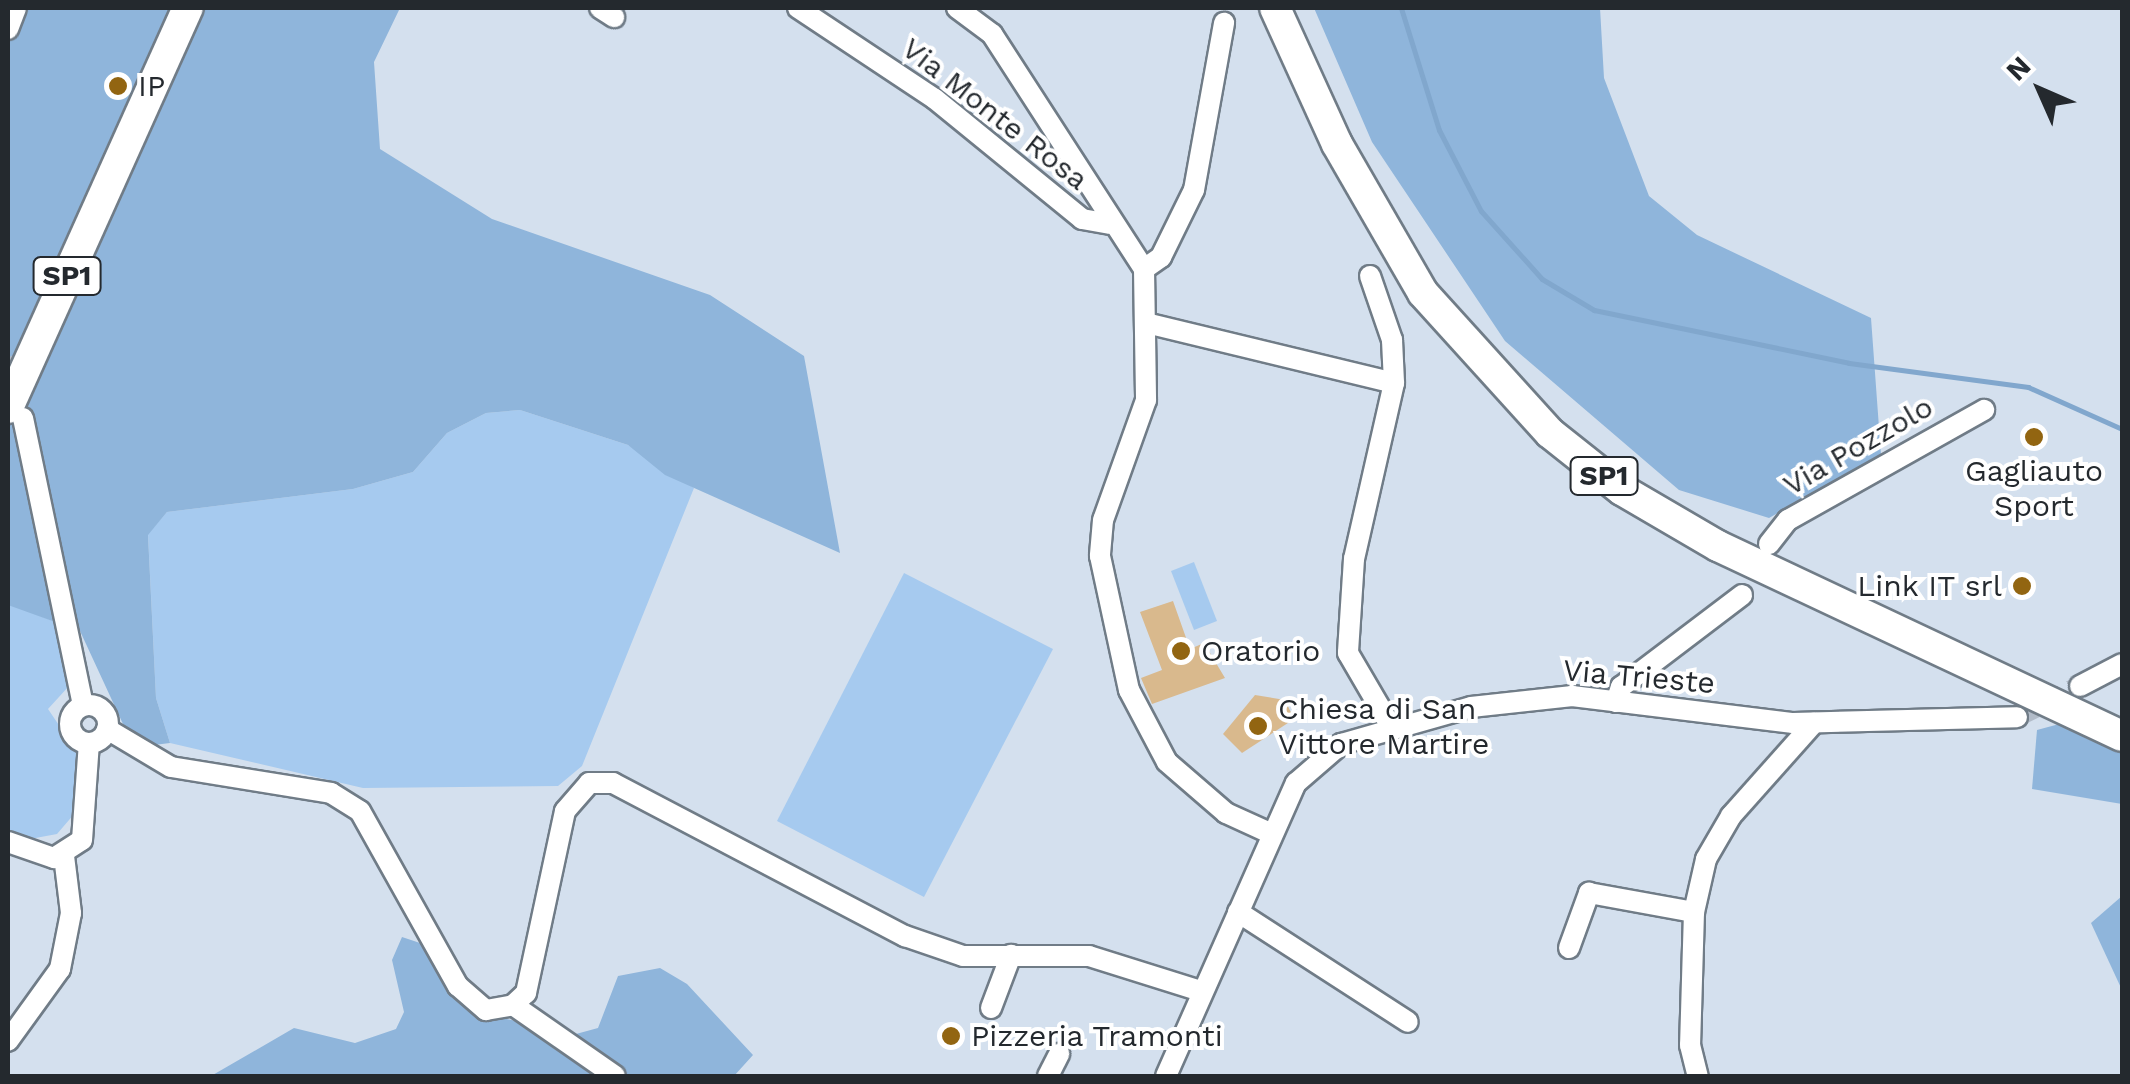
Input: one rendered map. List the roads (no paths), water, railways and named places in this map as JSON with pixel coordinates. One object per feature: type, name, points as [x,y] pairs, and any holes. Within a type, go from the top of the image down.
[{"type":"main road","name":"SP1","points":[[15,412],[188,8]]},
{"type":"main road","name":"SP1","points":[[1275,8],[1344,160],[1422,293],[1550,433],[1622,490],[1718,546],[2122,736]]},
{"type":"street","points":[[8,30],[16,8]]},
{"type":"street","name":"Via Monte Rosa","points":[[798,8],[935,99],[1082,218],[1109,224]]},
{"type":"street","name":"Via Monte Rosa","points":[[956,8],[992,34],[1109,224],[1144,268]]},
{"type":"street","points":[[1224,23],[1194,190],[1161,257],[1144,268],[1146,400],[1103,520],[1105,604],[1128,690],[1167,762],[1226,813],[1272,834]]},
{"type":"street","points":[[1370,276],[1392,340],[1394,382],[1354,559],[1348,652],[1390,726]]},
{"type":"street","points":[[1146,322],[1394,382]]},
{"type":"street","name":"Via Pozzolo","points":[[1768,544],[1788,520],[1984,410]]},
{"type":"street","points":[[15,412],[83,706],[70,728],[89,743]]},
{"type":"street","points":[[1616,702],[1621,688],[1742,595]]},
{"type":"street","points":[[2080,686],[2122,664]]},
{"type":"street","name":"Via Trieste","points":[[1166,1076],[1272,834],[1317,760],[1390,726],[1524,699],[1616,702],[1814,722],[2018,717]]},
{"type":"street","points":[[83,706],[102,710],[107,729],[171,767],[331,792],[360,811],[458,986],[486,1010],[514,1006],[526,993],[565,810],[589,783],[613,783],[905,936],[963,956],[1089,956],[1201,991]]},
{"type":"street","points":[[1698,1076],[1690,1044],[1694,912],[1706,859],[1731,816],[1814,722]]},
{"type":"street","points":[[89,743],[107,729]]},
{"type":"street","points":[[64,856],[82,840],[88,814],[89,743]]},
{"type":"street","points":[[8,842],[64,856]]},
{"type":"street","points":[[8,1040],[60,969],[71,913],[64,856]]},
{"type":"street","points":[[1569,948],[1589,893],[1694,912]]},
{"type":"street","points":[[1238,912],[1408,1022]]},
{"type":"street","points":[[992,1008],[1011,955]]},
{"type":"street","points":[[514,1006],[615,1076]]},
{"type":"street","points":[[1048,1076],[1059,1054]]},
{"type":"waterway","points":[[1401,8],[1439,130],[1481,211],[1542,279],[1594,310],[1849,363],[2028,387],[2122,429]]},
{"type":"tunnel","points":[[8,357],[17,394]]},
{"type":"tunnel","points":[[2017,717],[2080,686]]},
{"type":"place","name":"IP","points":[[118,86]]},
{"type":"place","name":"Gagliauto Sport","points":[[2034,437]]},
{"type":"place","name":"Link IT srl","points":[[2022,586]]},
{"type":"place","name":"Oratorio","points":[[1181,651]]},
{"type":"place","name":"Chiesa di San Vittore Martire","points":[[1258,726]]},
{"type":"place","name":"Pizzeria Tramonti","points":[[951,1036]]}]
